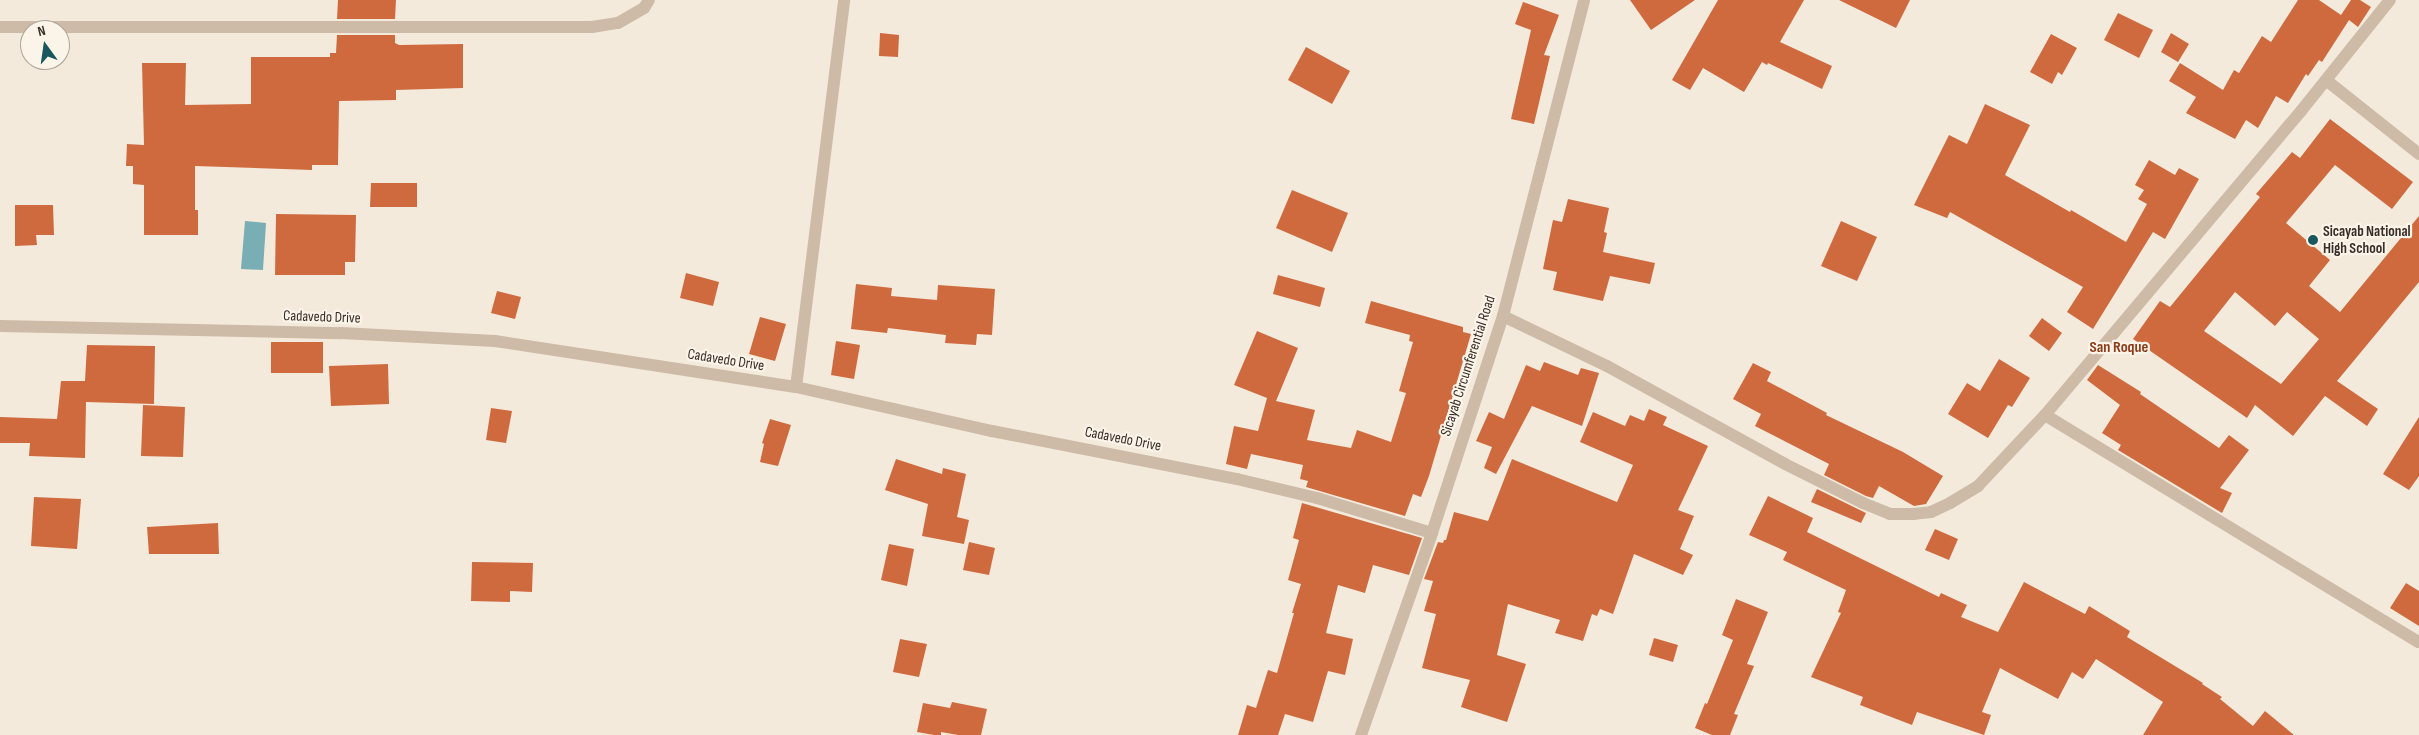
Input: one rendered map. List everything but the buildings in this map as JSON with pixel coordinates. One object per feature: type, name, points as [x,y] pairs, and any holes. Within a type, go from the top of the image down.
[{"type":"street","points":[[0,27],[592,28],[618,24],[644,8],[649,0]]},
{"type":"street","points":[[796,387],[844,0]]},
{"type":"street","name":"Sicayab Circumferential Road","points":[[1361,735],[1432,533],[1503,316],[1584,0]]},
{"type":"street","points":[[1503,316],[1640,383],[1786,464],[1863,503],[1890,514],[1931,512],[1950,504],[1978,486],[2045,415],[2326,80],[2385,2]]},
{"type":"street","points":[[2326,80],[2419,154]]},
{"type":"street","name":"Cadavedo Drive","points":[[0,326],[341,333],[495,341],[796,387],[992,431],[1237,479],[1318,498],[1432,533]]},
{"type":"street","points":[[2045,415],[2419,642]]},
{"type":"water","points":[[245,221],[266,223],[263,270],[241,269]]},
{"type":"place","name":"Sicayab National High School","points":[[2313,240]]},
{"type":"district","name":"San Roque","points":[[2119,348]]}]
